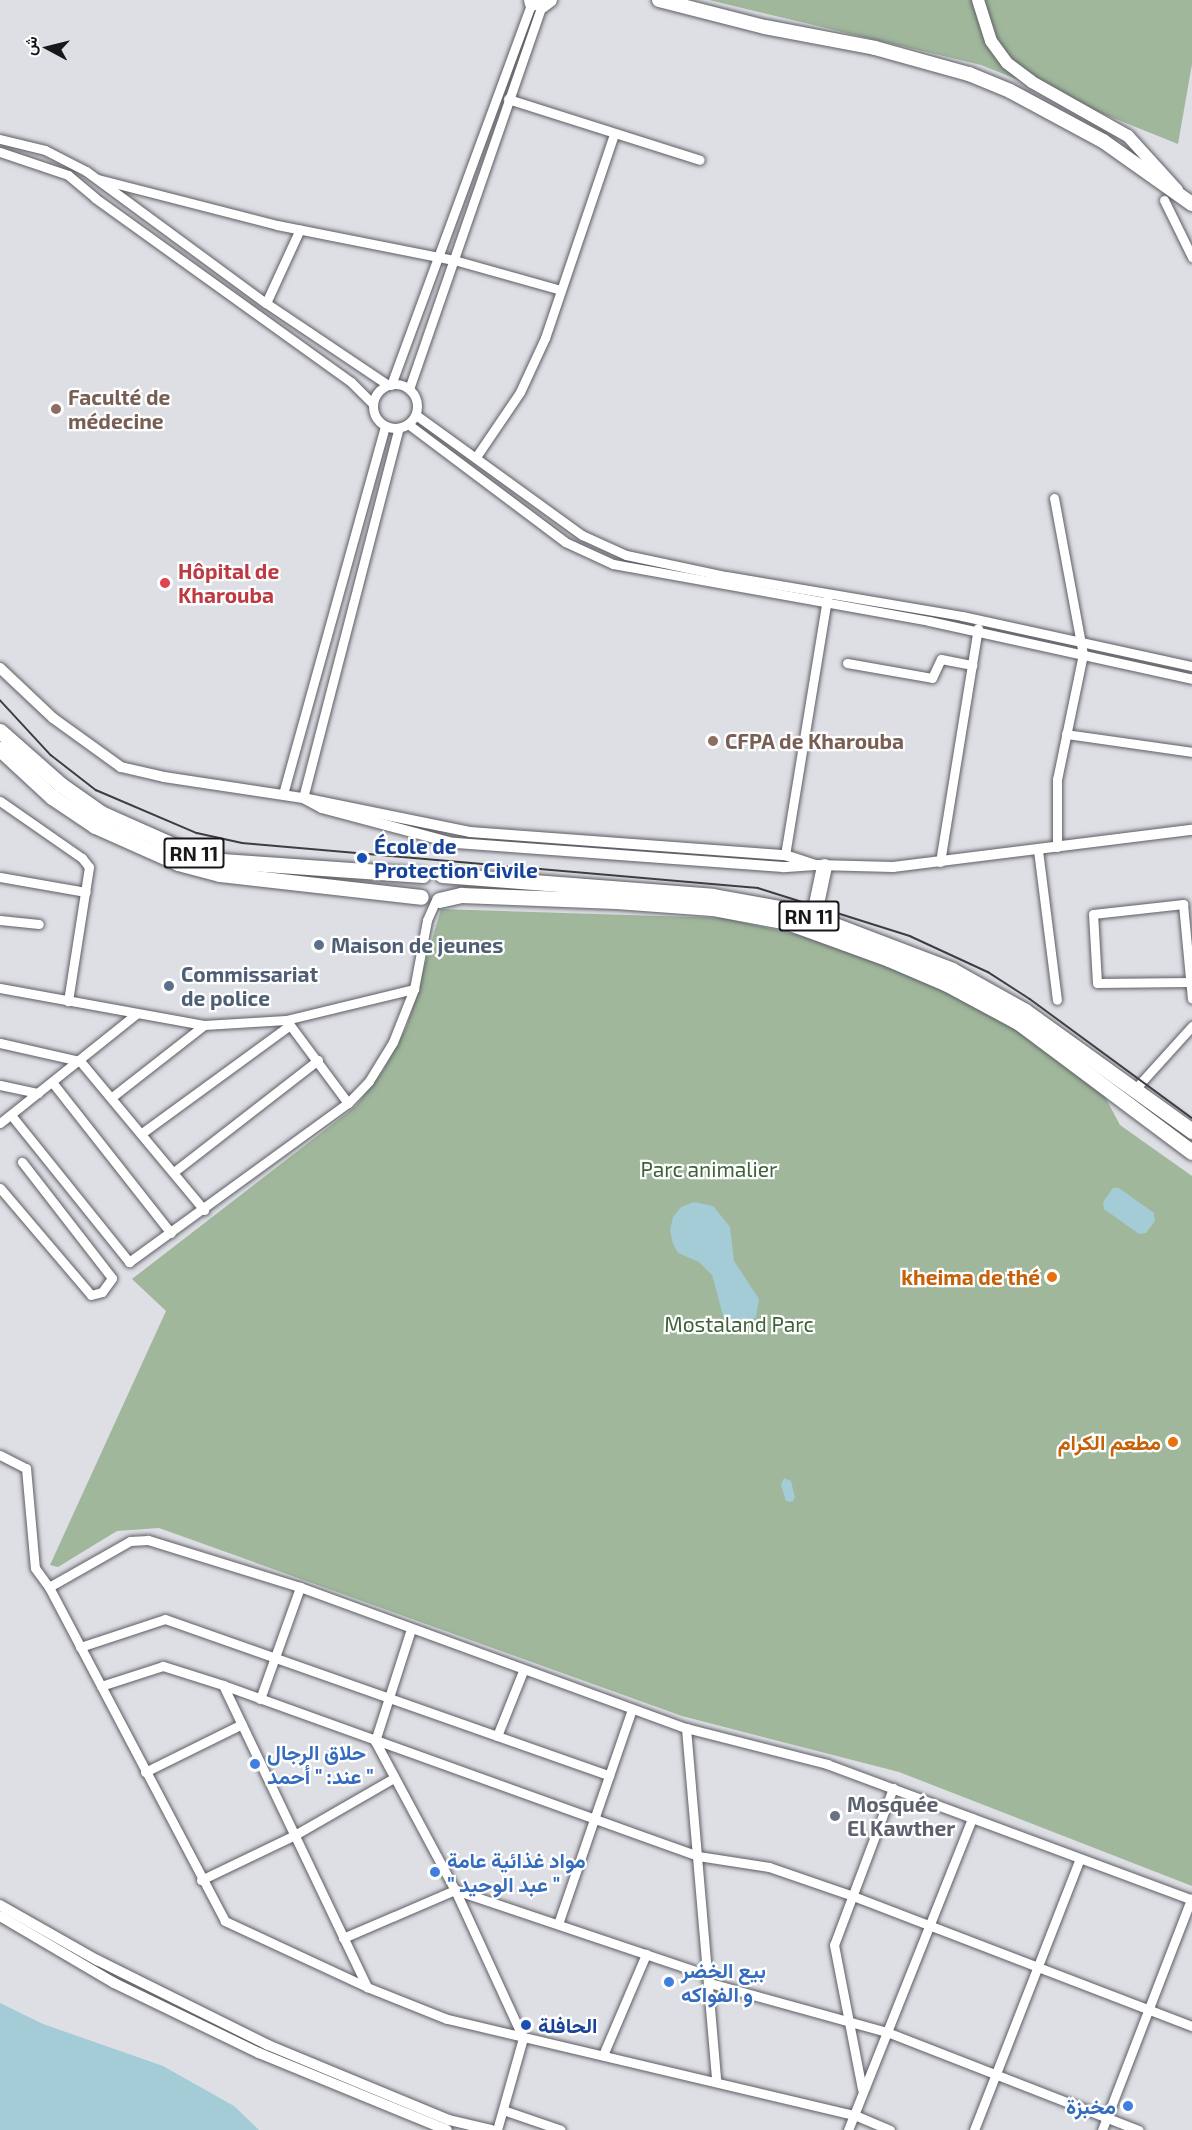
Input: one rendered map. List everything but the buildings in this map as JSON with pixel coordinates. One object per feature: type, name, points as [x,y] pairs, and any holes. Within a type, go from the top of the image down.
[{"type":"highway","name":"RN 11","points":[[0,731],[61,785],[101,813],[184,850],[222,861],[423,875]]},
{"type":"highway","name":"RN 11","points":[[0,749],[52,797],[95,826],[178,863],[219,874],[430,900],[461,896],[616,901],[712,908],[787,922],[908,967],[1018,1022],[1192,1152]]},
{"type":"highway","points":[[813,918],[820,866]]},
{"type":"highway","points":[[432,872],[442,875],[447,888],[430,900],[418,883],[423,875],[432,872]]},
{"type":"highway","name":"RN 11","points":[[442,875],[712,896],[813,918],[952,970],[1025,1011],[1136,1088],[1192,1131]]},
{"type":"main road","points":[[659,0],[765,27],[874,48],[969,74],[1050,111],[1134,160],[1178,191]]},
{"type":"main road","points":[[978,0],[991,41],[1007,63],[1032,82],[1128,136],[1192,204]]},
{"type":"street","points":[[409,388],[539,2]]},
{"type":"street","points":[[539,2],[389,385],[377,394],[373,404],[375,415],[385,426],[403,426],[452,455],[540,525],[588,555],[641,571],[977,631],[1192,679]]},
{"type":"street","points":[[508,99],[700,160]]},
{"type":"street","points":[[476,457],[520,392],[561,290],[614,134]]},
{"type":"street","points":[[0,139],[45,150],[86,171],[266,303],[389,385],[409,388],[417,400],[416,414],[403,426],[303,798]]},
{"type":"street","points":[[0,152],[60,170],[351,382],[373,404]]},
{"type":"street","points":[[77,182],[86,171]]},
{"type":"street","points":[[98,179],[300,229],[454,260],[561,290]]},
{"type":"street","points":[[1164,200],[1192,257]]},
{"type":"street","points":[[266,303],[300,229]]},
{"type":"street","points":[[416,414],[582,535],[626,555],[980,619],[1192,666]]},
{"type":"street","points":[[283,794],[385,426]]},
{"type":"street","points":[[452,455],[459,445]]},
{"type":"street","points":[[1054,498],[1083,654],[1057,779],[1057,847]]},
{"type":"street","points":[[785,855],[828,593]]},
{"type":"street","points":[[940,862],[980,619]]},
{"type":"street","points":[[330,629],[346,634]]},
{"type":"street","points":[[847,663],[932,678],[941,659],[972,666]]},
{"type":"street","points":[[0,668],[62,725],[121,767],[164,777],[283,794],[470,832],[785,855],[820,866]]},
{"type":"street","points":[[1066,734],[1192,752]]},
{"type":"street","points":[[303,798],[353,817],[453,843],[783,867],[820,866],[870,869],[1192,830]]},
{"type":"street","points":[[2,804],[84,860],[90,870],[68,1001]]},
{"type":"street","points":[[1038,850],[1057,1000]]},
{"type":"street","points":[[0,878],[86,892]]},
{"type":"street","points":[[11,1115],[125,1261],[129,1262],[204,1210],[348,1103],[387,1054],[414,989],[430,900]]},
{"type":"street","points":[[1190,982],[1097,983],[1093,914],[1183,904],[1192,999]]},
{"type":"street","points":[[0,920],[39,924]]},
{"type":"street","points":[[0,987],[204,1025],[288,1023],[414,989]]},
{"type":"street","points":[[0,1123],[136,1014]]},
{"type":"street","points":[[288,1023],[348,1103]]},
{"type":"street","points":[[142,1132],[288,1023]]},
{"type":"street","points":[[112,1097],[204,1025]]},
{"type":"street","points":[[1136,1088],[1192,1026]]},
{"type":"street","points":[[0,1042],[80,1061],[175,1171],[204,1210]]},
{"type":"street","points":[[175,1171],[318,1060]]},
{"type":"street","points":[[52,1082],[171,1233]]},
{"type":"street","points":[[0,1085],[38,1093]]},
{"type":"street","points":[[0,1188],[91,1295],[102,1292],[112,1278],[22,1162]]},
{"type":"street","points":[[0,1455],[26,1468],[35,1568],[49,1587],[201,1880],[225,1921],[367,1987],[447,2019],[716,2080],[855,2115],[890,2130]]},
{"type":"street","points":[[49,1587],[138,1539],[300,1587],[523,1671],[686,1728],[827,1764],[1078,1860],[1191,1900],[1102,2130]]},
{"type":"street","points":[[260,1699],[300,1587]]},
{"type":"street","points":[[80,1647],[165,1619],[609,1775]]},
{"type":"street","points":[[411,1629],[375,1741],[455,1890],[523,2038],[498,2130],[503,2130]]},
{"type":"street","points":[[101,1686],[163,1666],[223,1685],[698,1856],[769,1867],[853,1896],[1192,2026]]},
{"type":"street","points":[[497,1736],[523,1671]]},
{"type":"street","points":[[223,1685],[292,1836],[367,1987]]},
{"type":"street","points":[[558,1924],[632,1709]]},
{"type":"street","points":[[145,1772],[242,1724]]},
{"type":"street","points":[[686,1728],[710,1979],[716,2080]]},
{"type":"street","points":[[201,1880],[292,1836],[394,1778]]},
{"type":"street","points":[[862,2089],[834,1945],[893,1788]]},
{"type":"street","points":[[848,2130],[862,2089],[972,1818]]},
{"type":"street","points":[[974,2130],[1078,1860]]},
{"type":"street","points":[[343,1938],[455,1890],[646,1954],[710,1979],[886,2032],[1139,2130]]},
{"type":"street","points":[[0,1905],[97,1960],[268,2045],[449,2120],[491,2130]]},
{"type":"street","points":[[0,1916],[114,1983],[259,2053],[447,2130]]},
{"type":"street","points":[[603,2055],[646,1954]]},
{"type":"street","points":[[503,2110],[561,2130]]},
{"type":"green space","points":[[709,0],[1192,0],[1192,64],[1178,144],[981,65]]},
{"type":"green space","name":"Mostaland Parc","points":[[441,909],[723,918],[803,936],[876,960],[960,995],[1015,1026],[1102,1091],[1120,1125],[1192,1176],[1192,1886],[899,1772],[682,1716],[159,1528],[117,1531],[58,1567],[50,1565],[166,1311],[132,1279],[356,1106],[384,1069],[407,1026]]},
{"type":"water","points":[[1113,1188],[1119,1188],[1154,1213],[1155,1221],[1146,1233],[1139,1234],[1104,1209],[1103,1202]]},
{"type":"water","points":[[694,1202],[713,1206],[730,1227],[734,1261],[759,1299],[756,1317],[746,1324],[735,1325],[724,1319],[712,1275],[699,1262],[678,1253],[673,1244],[670,1230],[673,1217],[681,1207]]},
{"type":"water","points":[[784,1478],[791,1481],[795,1498],[792,1502],[786,1501],[781,1485]]},
{"type":"water","points":[[0,2003],[43,2024],[163,2066],[234,2106],[259,2130],[0,2130]]},
{"type":"tram line","points":[[0,700],[51,755],[96,790],[197,833],[242,843],[758,888],[910,936],[988,972],[1030,999],[1192,1118]]},
{"type":"place","name":"Faculté de médecine","points":[[56,409]]},
{"type":"place","name":"Hôpital de Kharouba","points":[[165,583]]},
{"type":"place","name":"CFPA de Kharouba","points":[[713,741]]},
{"type":"place","name":"École de Protection Civile","points":[[362,858]]},
{"type":"place","name":"Maison de jeunes","points":[[319,945]]},
{"type":"place","name":"Commissariat de police","points":[[169,986]]},
{"type":"place","name":"kheima de thé","points":[[1052,1277]]},
{"type":"place","name":"مطعم الكرام","points":[[1173,1442]]},
{"type":"place","name":"حلاق الرجال عند: \" أحمد \"","points":[[255,1764]]},
{"type":"place","name":"Mosquée El Kawther","points":[[835,1816]]},
{"type":"place","name":"مواد غذائية عامة \" عبد الوحيد \"","points":[[435,1872]]},
{"type":"place","name":"بيع الخضر و الفواكه","points":[[669,1982]]},
{"type":"place","name":"الحافلة","points":[[526,2025]]},
{"type":"place","name":"مخبزة","points":[[1128,2106]]},
{"type":"park label","name":"Parc animalier","points":[[709,1169]]}]
